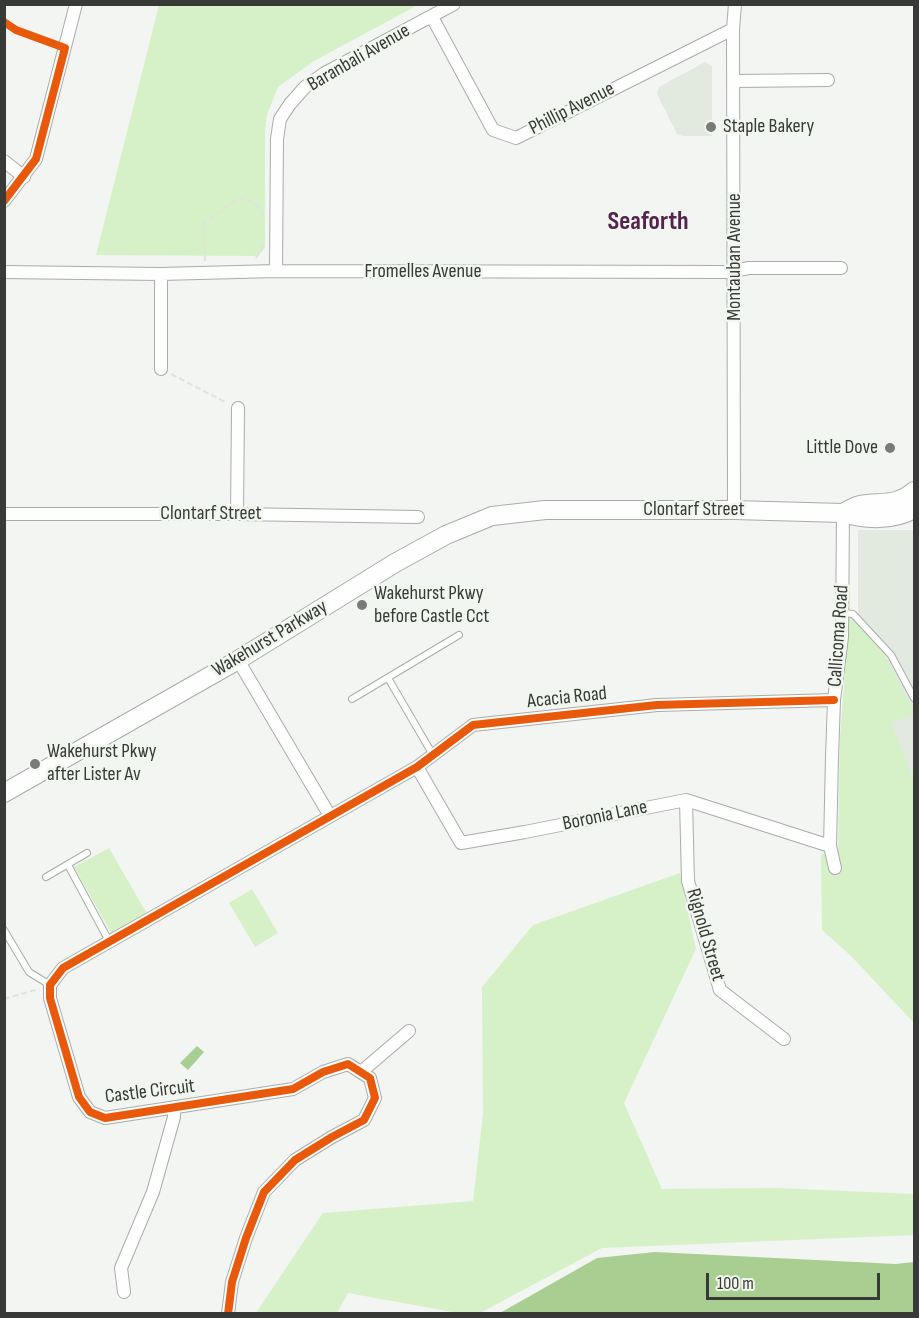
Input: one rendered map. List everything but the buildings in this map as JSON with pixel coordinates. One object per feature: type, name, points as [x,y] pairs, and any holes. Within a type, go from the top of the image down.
[{"type":"main road","name":"Clontarf Street","points":[[843,513],[861,505],[901,500],[915,491]]},
{"type":"main road","name":"Clontarf Street","points":[[545,510],[734,510],[843,513],[860,519],[893,516],[915,509]]},
{"type":"main road","name":"Wakehurst Parkway","points":[[4,794],[238,660],[395,563],[446,535],[492,516],[545,510]]},
{"type":"street","points":[[4,201],[24,177],[39,151],[76,4]]},
{"type":"street","name":"Baranbali Avenue","points":[[276,271],[277,139],[280,119],[290,104],[304,87],[325,73],[454,4]]},
{"type":"street","name":"Montauban Avenue","points":[[734,510],[735,4]]},
{"type":"street","name":"Phillip Avenue","points":[[432,17],[493,130],[516,138],[734,29]]},
{"type":"street","points":[[735,81],[828,80]]},
{"type":"street","points":[[4,161],[24,177]]},
{"type":"street","name":"Fromelles Avenue","points":[[4,272],[161,274],[276,271],[735,272],[749,268],[841,268]]},
{"type":"street","points":[[161,274],[161,369]]},
{"type":"street","points":[[237,514],[238,408]]},
{"type":"street","name":"Callicoma Road","points":[[835,868],[830,846],[834,700],[843,613],[843,513]]},
{"type":"street","name":"Clontarf Street","points":[[4,514],[418,517]]},
{"type":"street","points":[[50,986],[63,968],[330,816],[238,660]]},
{"type":"street","name":"Acacia Road","points":[[330,816],[417,767],[473,725],[657,705],[834,700]]},
{"type":"street","name":"Boronia Lane","points":[[417,767],[461,843],[686,800],[830,846]]},
{"type":"street","name":"Rignold Street","points":[[686,800],[688,881],[720,990],[784,1039]]},
{"type":"street","name":"Castle Circuit","points":[[50,986],[50,998],[78,1097],[90,1112],[105,1118],[292,1089],[323,1072],[348,1064],[361,1072]]},
{"type":"street","points":[[228,1314],[231,1282],[264,1192],[295,1160],[364,1120],[375,1098],[370,1078],[361,1072],[409,1031]]},
{"type":"street","points":[[124,1292],[121,1268],[153,1192],[174,1117],[174,1107]]},
{"type":"lane","points":[[843,613],[853,614],[891,656],[915,698]]},
{"type":"lane","points":[[352,699],[459,635]]},
{"type":"lane","points":[[388,678],[433,755]]},
{"type":"lane","points":[[46,877],[87,853]]},
{"type":"lane","points":[[68,865],[109,941]]},
{"type":"lane","points":[[4,930],[29,972],[50,986]]},
{"type":"path","points":[[205,263],[204,221],[214,217],[229,203],[236,199],[247,199],[256,204],[264,218],[264,227]]},
{"type":"path","points":[[256,258],[264,245],[264,236]]},
{"type":"path","points":[[161,369],[238,408]]},
{"type":"path","points":[[4,999],[50,986]]},
{"type":"shaded area","points":[[159,5],[418,5],[314,61],[278,87],[267,115],[265,131],[265,248],[258,256],[96,255]]},
{"type":"shaded area","points":[[705,62],[712,66],[712,136],[677,134],[657,94],[659,87]]},
{"type":"shaded area","points":[[858,530],[914,530],[914,846],[858,846]]},
{"type":"shaded area","points":[[849,616],[856,619],[884,654],[913,707],[912,714],[891,723],[914,782],[914,1023],[852,957],[822,930],[821,855],[838,850],[840,739]]},
{"type":"shaded area","points":[[109,848],[150,919],[114,938],[74,867]]},
{"type":"shaded area","points":[[680,873],[696,949],[624,1103],[662,1189],[777,1188],[914,1194],[914,1235],[602,1248],[480,1313],[458,1313],[348,1293],[337,1313],[256,1313],[323,1213],[473,1201],[483,1114],[482,987],[533,925]]},
{"type":"shaded area","points":[[252,889],[278,933],[255,947],[229,903]]},
{"type":"shaded area","points":[[197,1046],[204,1052],[188,1070],[180,1063]]},
{"type":"shaded area","points":[[655,1252],[896,1264],[914,1262],[914,1313],[500,1313],[597,1258]]},
{"type":"cycle path","points":[[4,22],[16,30],[65,48],[36,159],[4,201]]},
{"type":"cycle path","points":[[228,1314],[232,1282],[264,1192],[295,1160],[364,1120],[375,1098],[370,1078],[348,1064],[323,1072],[293,1089],[105,1118],[90,1112],[79,1097],[50,998],[50,985],[63,968],[417,767],[473,725],[657,705],[834,700]]},
{"type":"place","name":"Staple Bakery","points":[[711,127]]},
{"type":"place","name":"Little Dove","points":[[890,448]]},
{"type":"place","name":"Wakehurst Pkwy before Castle Cct","points":[[362,605]]},
{"type":"place","name":"Wakehurst Pkwy after Lister Av","points":[[35,764]]},
{"type":"district","name":"Seaforth","points":[[648,222]]}]
